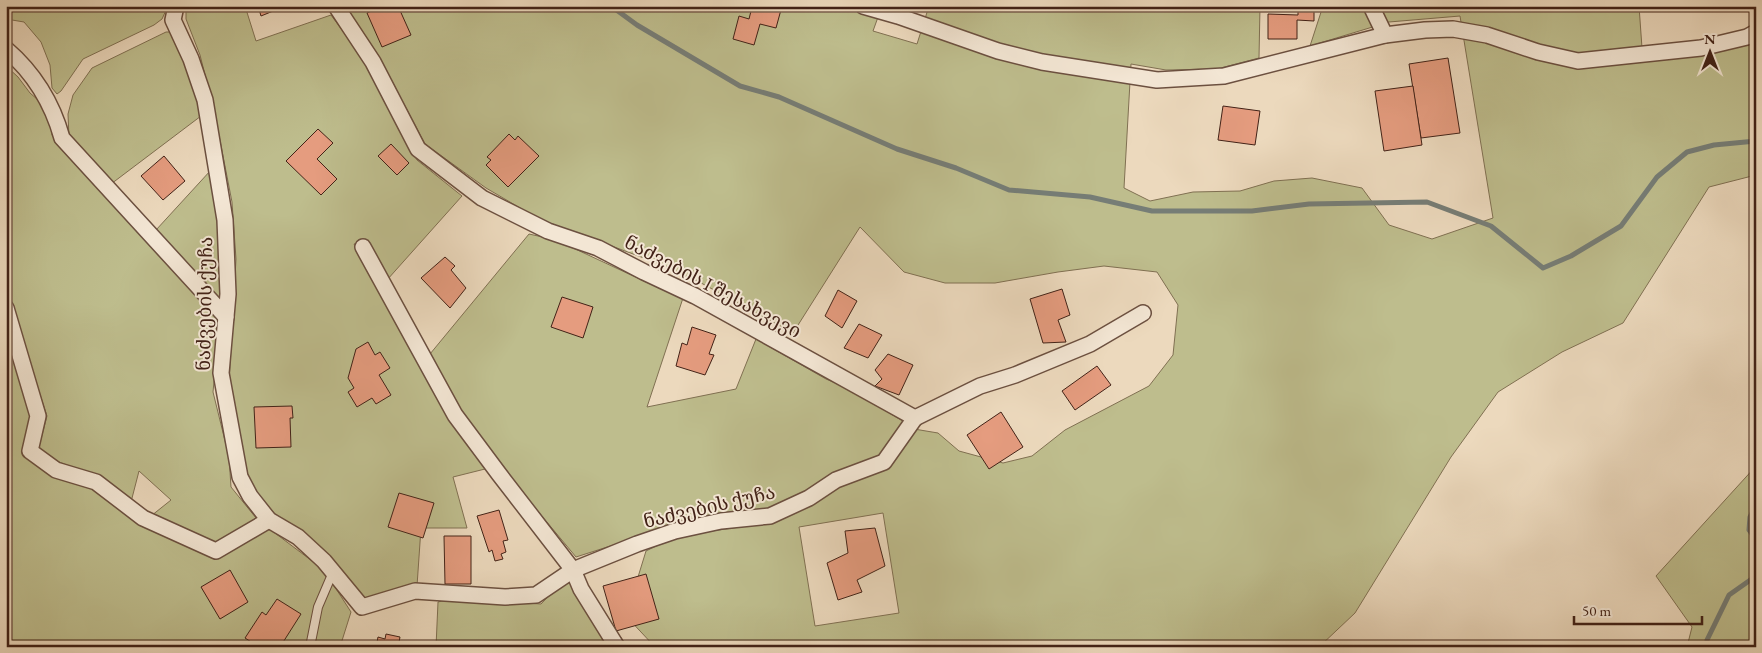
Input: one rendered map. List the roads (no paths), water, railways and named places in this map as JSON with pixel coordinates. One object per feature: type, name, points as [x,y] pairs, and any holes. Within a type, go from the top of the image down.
[{"type":"street","name":"ნაძვების ქუჩა","points":[[176,6],[173,20],[191,59],[205,100],[225,220],[228,294],[221,373],[240,477],[250,496],[269,520],[298,537],[324,561],[362,607],[415,590],[505,596],[536,595],[573,570],[675,531],[721,522],[770,516],[809,498],[836,480],[884,462],[915,418]]},
{"type":"street","name":"ნაძვების I შესახვევი","points":[[336,6],[373,62],[418,150],[482,198],[548,231],[598,248],[695,296],[915,418]]},
{"type":"street","points":[[863,6],[998,51],[1042,62],[1157,80],[1224,76],[1385,35],[1425,30],[1453,29],[1487,34],[1538,52],[1578,61],[1701,48],[1756,32]]},
{"type":"street","points":[[1371,6],[1385,35]]},
{"type":"street","points":[[6,49],[35,78],[54,112],[62,138],[226,317]]},
{"type":"street","points":[[363,247],[455,415],[573,570],[581,589],[617,647]]},
{"type":"street","points":[[6,308],[38,416],[30,451],[56,470],[96,482],[143,518],[216,551],[269,520]]},
{"type":"street","points":[[915,418],[980,386],[1015,375],[1090,344],[1143,313]]},
{"type":"lane","points":[[310,647],[318,607],[333,572]]},
{"type":"waterway","points":[[611,6],[637,25],[740,86],[779,97],[897,149],[956,168],[1009,190],[1090,197],[1152,211],[1252,211],[1309,204],[1427,202],[1491,226],[1543,268],[1571,256],[1621,226],[1657,177],[1687,152],[1714,145],[1756,141]]},
{"type":"waterway","points":[[1756,505],[1750,517],[1749,530],[1756,539]]},
{"type":"waterway","points":[[1707,647],[1707,640],[1729,595],[1756,576]]}]
